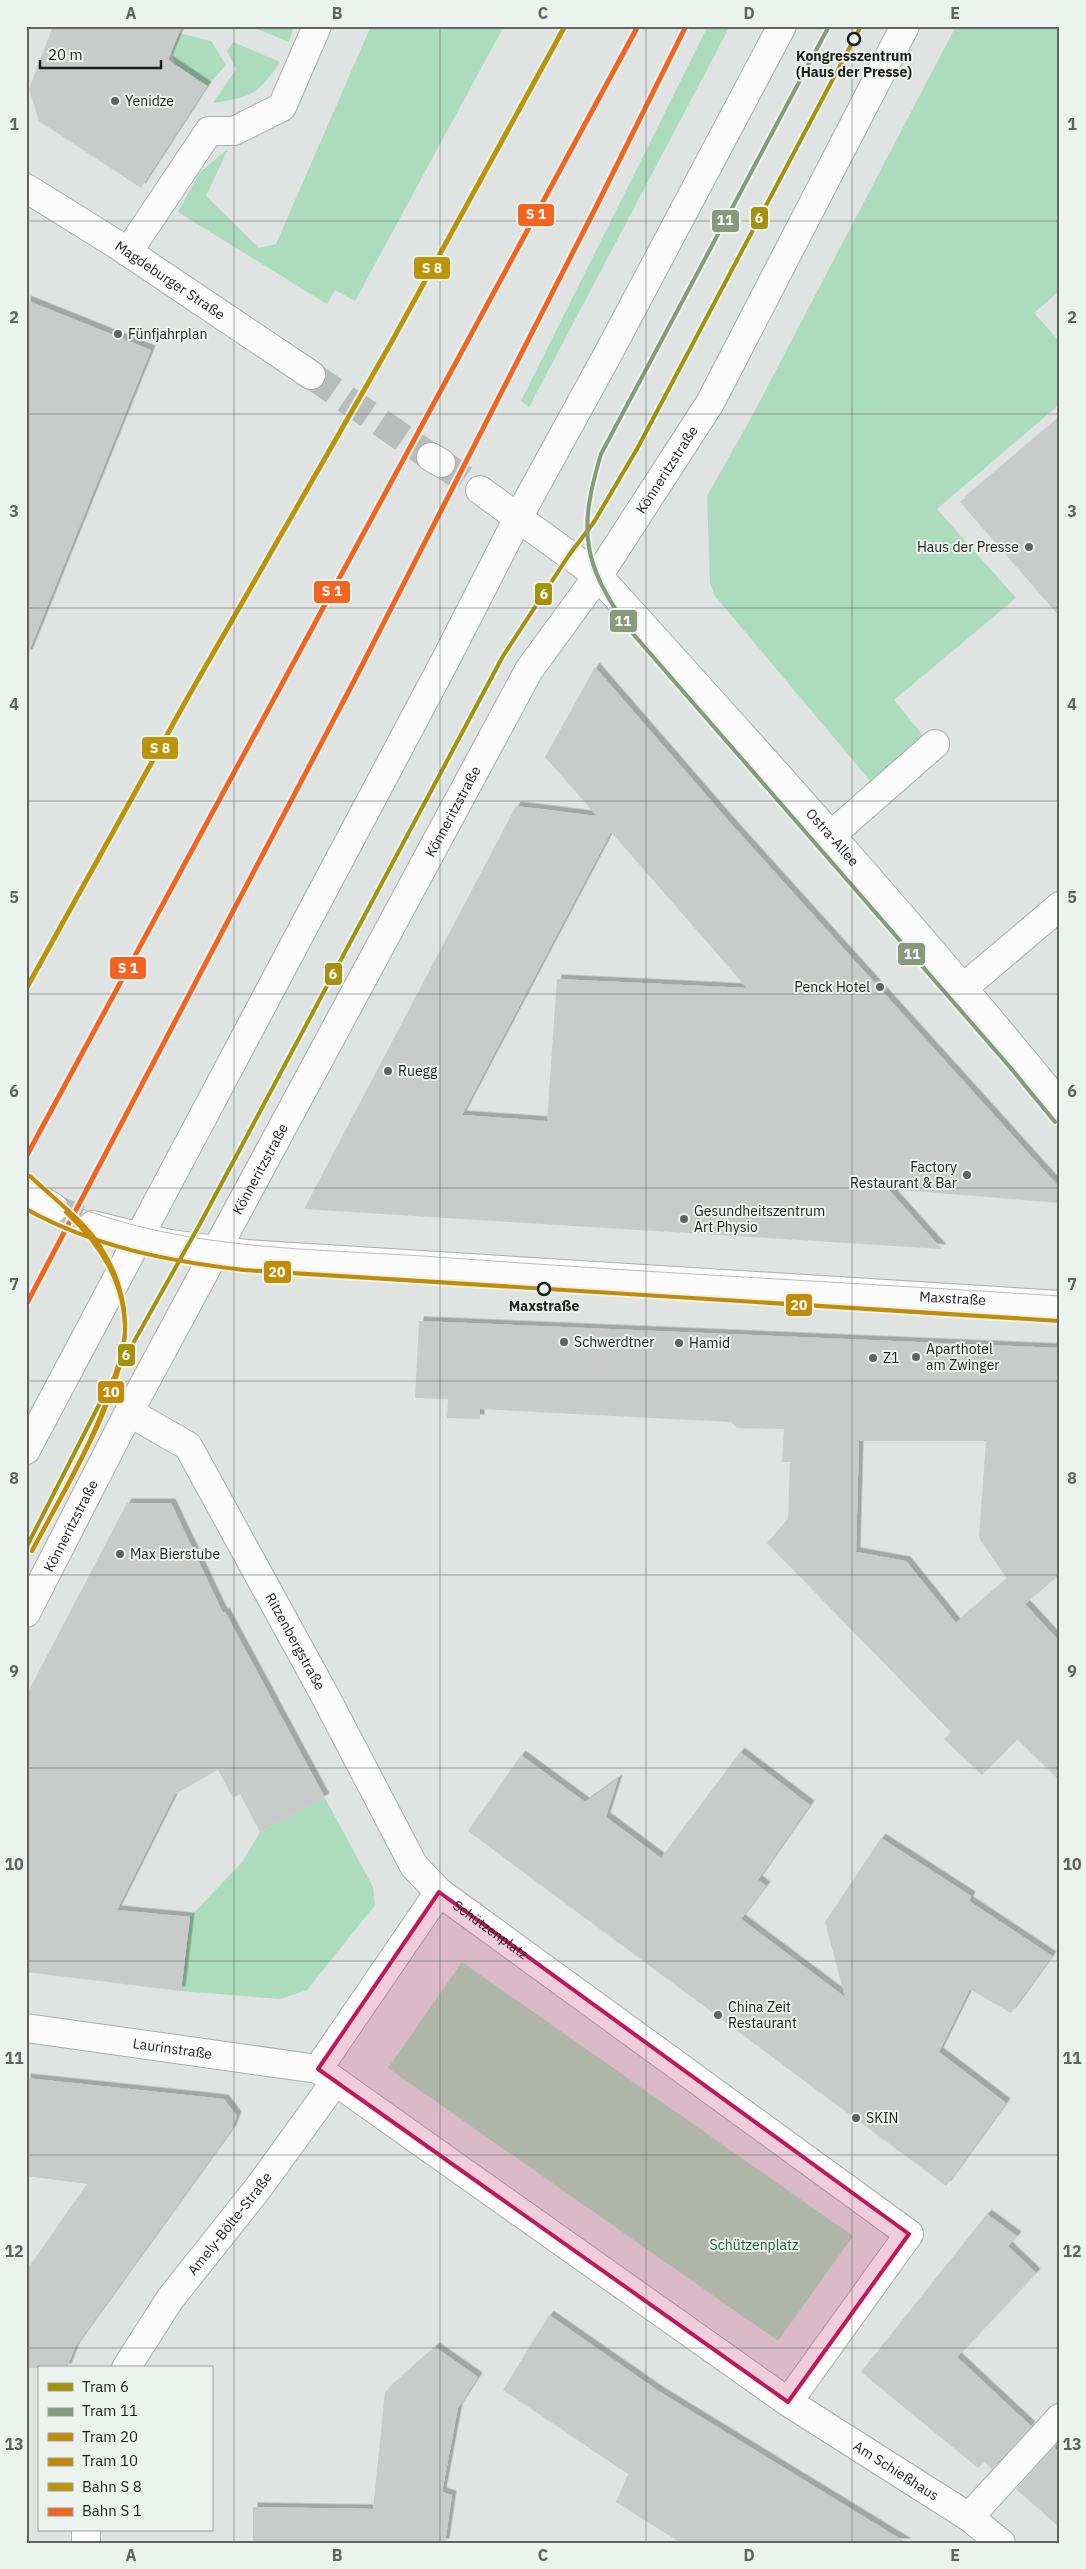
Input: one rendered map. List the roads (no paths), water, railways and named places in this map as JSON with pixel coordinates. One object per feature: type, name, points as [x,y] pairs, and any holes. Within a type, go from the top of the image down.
[{"type":"street","points":[[128,252],[209,131],[234,131],[282,107],[317,26]]},
{"type":"street","points":[[26,1450],[446,659],[519,516],[609,352],[782,26]]},
{"type":"street","name":"Könneritzstraße","points":[[26,1613],[130,1412],[529,670],[598,576],[710,403],[905,26]]},
{"type":"street","name":"Magdeburger Straße","points":[[26,188],[128,252],[311,375]]},
{"type":"street","points":[[480,490],[519,516],[598,576]]},
{"type":"street","name":"Ostra-Allee","points":[[598,576],[659,641],[830,836],[1060,1105]]},
{"type":"street","points":[[830,836],[935,744]]},
{"type":"street","points":[[962,989],[1060,906]]},
{"type":"street","points":[[31,1194],[54,1208]]},
{"type":"street","name":"Maxstraße","points":[[93,1225],[140,1237],[217,1252],[1060,1305]]},
{"type":"street","name":"Ritzenbergstraße","points":[[130,1412],[188,1446],[323,1692],[414,1866],[439,1892]]},
{"type":"street","name":"Schützenplatz","points":[[326,2076],[439,1892],[908,2234],[788,2402]]},
{"type":"street","name":"Laurinstraße","points":[[26,2028],[326,2076]]},
{"type":"street","points":[[326,2076],[788,2402]]},
{"type":"street","name":"Amely-Bölte-Straße","points":[[127,2366],[170,2299],[258,2187],[326,2076]]},
{"type":"street","name":"Am Schießhaus","points":[[788,2402],[969,2517],[1001,2543]]},
{"type":"street","points":[[969,2517],[1060,2418]]},
{"type":"tunnel","points":[[311,375],[431,457]]},
{"type":"tunnel","points":[[441,463],[480,490]]},
{"type":"tunnel","points":[[54,1208],[93,1225]]},
{"type":"tram line","name":"11","points":[[829,26],[601,454],[589,504],[587,525],[589,545],[593,564],[601,584],[628,628],[1009,1066],[1055,1122]]},
{"type":"tram line","name":"6","points":[[26,1548],[103,1397],[201,1222],[503,656],[569,555],[594,522],[637,449],[861,26]]},
{"type":"tram line","name":"10","points":[[30,1176],[76,1218],[100,1246],[110,1263],[117,1282],[123,1301],[125,1321],[123,1348],[117,1377],[106,1408],[76,1470],[32,1551]]},
{"type":"tram line","points":[[26,1179],[67,1203],[113,1219],[160,1231],[208,1240],[305,1249],[1060,1296]]},
{"type":"tram line","name":"20","points":[[26,1209],[52,1222],[105,1243],[159,1257],[244,1270],[1060,1321]]},
{"type":"tram line","name":"20","points":[[32,1551],[81,1459],[103,1411],[112,1386],[125,1335],[121,1296],[108,1265],[90,1237],[66,1212]]},
{"type":"place","name":"Kongresszentrum (Haus der Presse)","points":[[854,39]]},
{"type":"place","name":"Yenidze","points":[[115,101]]},
{"type":"place","name":"Fünfjahrplan","points":[[118,334]]},
{"type":"place","name":"Haus der Presse","points":[[1029,547]]},
{"type":"place","name":"Penck Hotel","points":[[880,987]]},
{"type":"place","name":"Ruegg","points":[[388,1071]]},
{"type":"place","name":"Factory Restaurant & Bar","points":[[967,1175]]},
{"type":"place","name":"Gesundheitszentrum Art Physio","points":[[684,1219]]},
{"type":"place","name":"Maxstraße","points":[[544,1289]]},
{"type":"place","name":"Schwerdtner","points":[[564,1342]]},
{"type":"place","name":"Hamid","points":[[679,1343]]},
{"type":"place","name":"Aparthotel am Zwinger","points":[[916,1357]]},
{"type":"place","name":"Z1","points":[[873,1358]]},
{"type":"place","name":"Max Bierstube","points":[[120,1554]]},
{"type":"place","name":"China Zeit Restaurant","points":[[718,2015]]},
{"type":"place","name":"SKIN","points":[[856,2118]]}]
